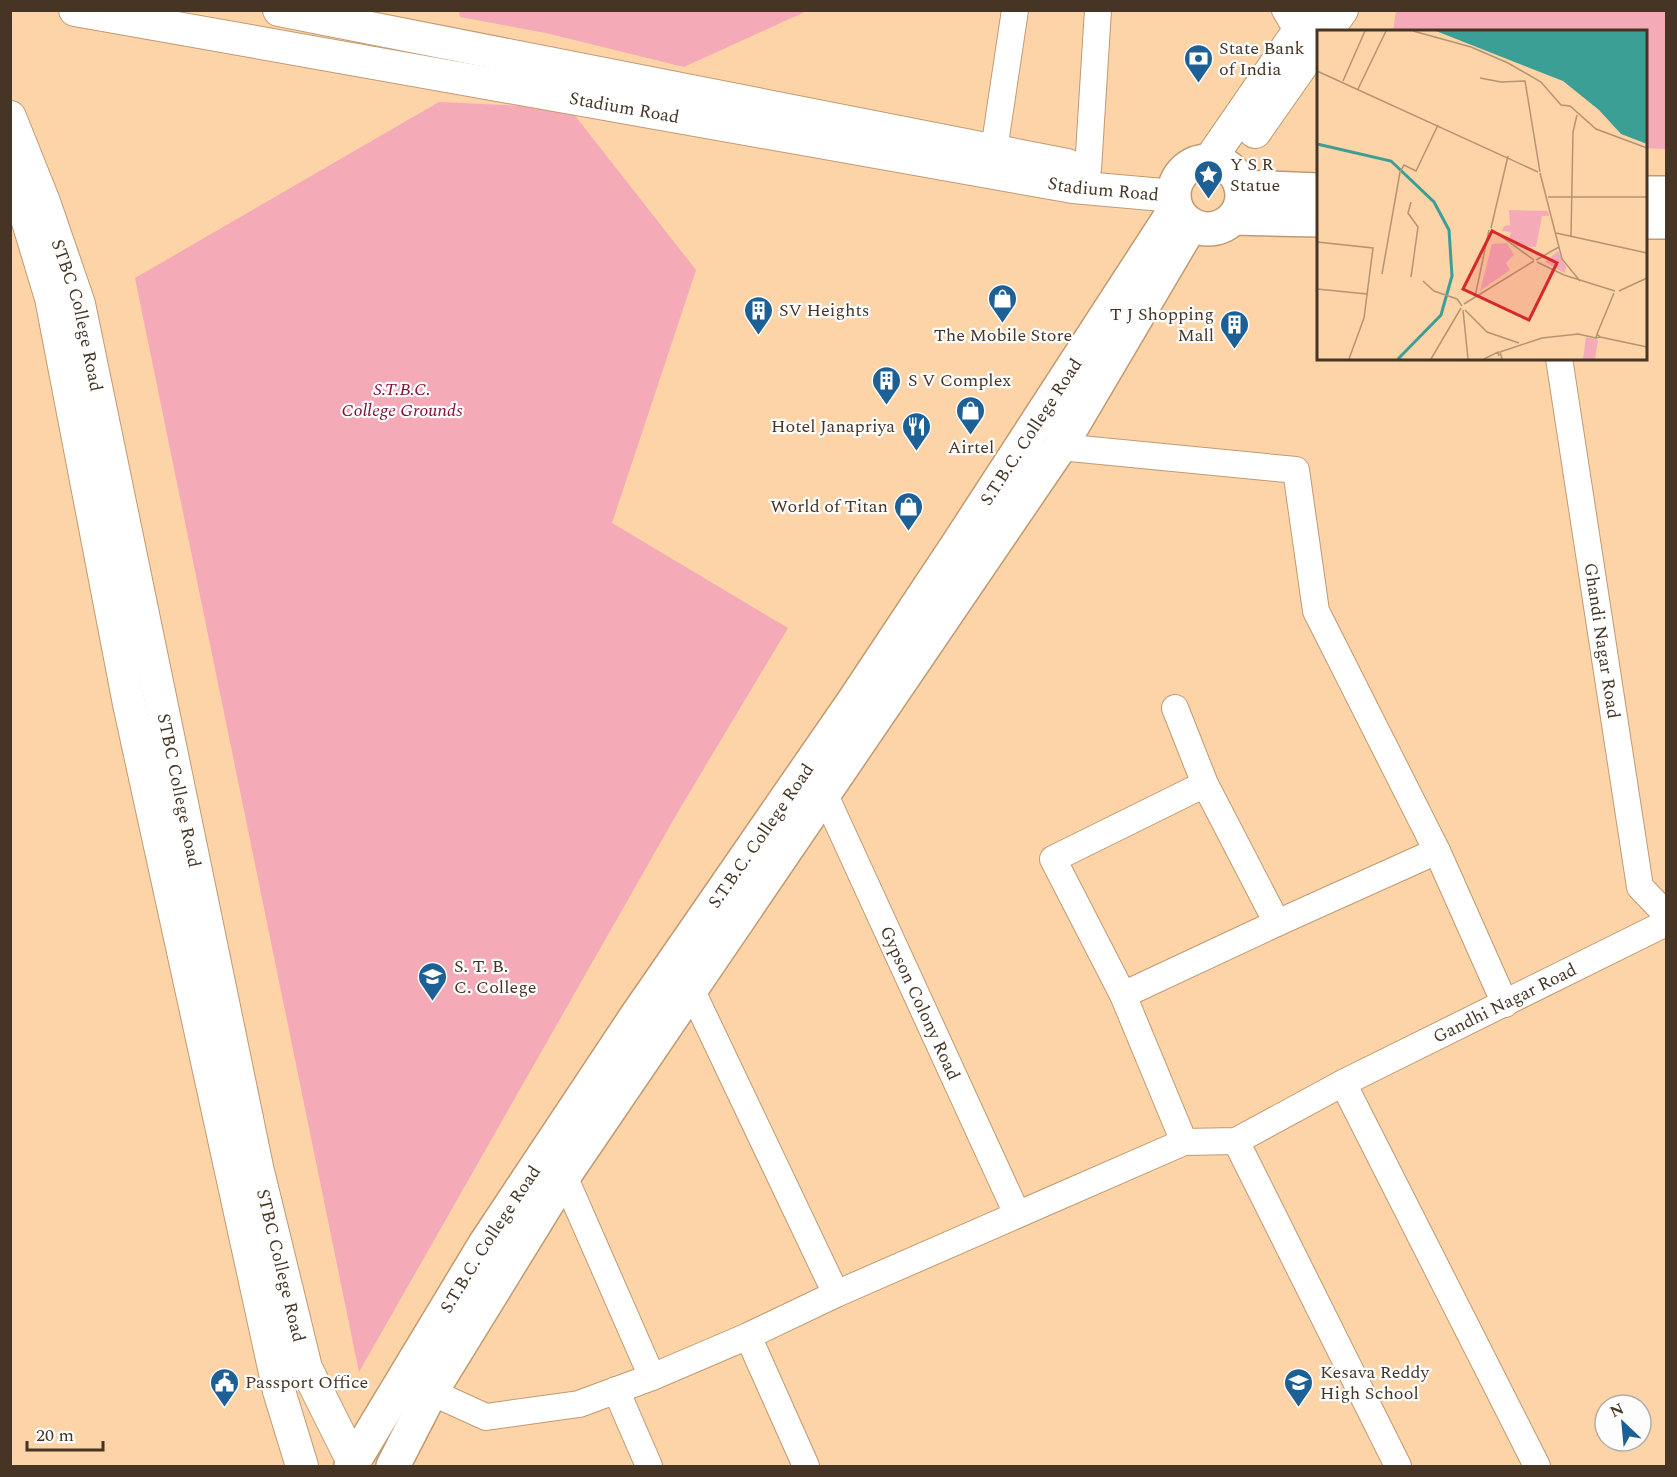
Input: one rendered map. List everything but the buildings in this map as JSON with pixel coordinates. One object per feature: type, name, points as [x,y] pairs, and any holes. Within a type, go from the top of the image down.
[{"type":"main road","points":[[1227,172],[1242,198],[1239,209],[1224,225],[1213,229],[1202,229],[1180,201],[1188,167],[1198,162],[1227,172],[1317,190]]},
{"type":"main road","points":[[1647,193],[1666,193]]},
{"type":"main road","name":"S.T.B.C. College Road","points":[[393,1467],[431,1392],[564,1176],[1059,447],[1180,201]]},
{"type":"main road","name":"S.T.B.C. College Road","points":[[353,1465],[485,1244],[637,1015],[853,702],[1180,201]]},
{"type":"main road","points":[[1233,218],[1317,220]]},
{"type":"main road","points":[[1647,222],[1666,222]]},
{"type":"street","name":"Stadium Road","points":[[75,10],[1073,188],[1180,201]]},
{"type":"street","name":"Stadium Road","points":[[279,10],[1088,169],[1180,201]]},
{"type":"street","points":[[994,150],[1015,10]]},
{"type":"street","points":[[1088,169],[1098,10]]},
{"type":"street","points":[[1227,172],[1308,25],[1342,10]]},
{"type":"street","name":"STBC College Road","points":[[10,117],[44,202],[80,304],[257,1167],[306,1368],[353,1465]]},
{"type":"street","name":"STBC College Road","points":[[10,180],[25,212],[51,298],[129,704],[279,1391],[302,1467]]},
{"type":"street","name":"Ghandi Nagar Road","points":[[1559,360],[1640,887],[1666,914]]},
{"type":"street","points":[[1059,447],[1296,470],[1316,611],[1437,851],[1505,1004]]},
{"type":"street","points":[[1175,708],[1206,784],[1277,923]]},
{"type":"street","points":[[1184,1142],[1123,995],[1053,859],[1206,784]]},
{"type":"street","name":"Gypson Colony Road","points":[[824,793],[1017,1214]]},
{"type":"street","points":[[1123,995],[1437,851]]},
{"type":"street","name":"Gandhi Nagar Road","points":[[1236,1142],[1343,1083],[1666,923]]},
{"type":"street","points":[[691,989],[836,1294]]},
{"type":"street","points":[[1343,1083],[1537,1467]]},
{"type":"street","points":[[431,1392],[486,1417],[579,1404],[652,1377],[748,1336],[836,1294],[1184,1142],[1236,1142],[1398,1467]]},
{"type":"street","points":[[564,1176],[652,1377]]},
{"type":"street","points":[[748,1336],[806,1467]]},
{"type":"street","points":[[616,1390],[649,1467]]},
{"type":"green space","points":[[459,10],[807,11],[684,67],[546,33],[460,17]]},
{"type":"green space","points":[[1396,11],[1666,11],[1666,149],[1647,148],[1647,30],[1393,30]]},
{"type":"green space","name":"S.T.B.C. College Grounds","points":[[439,102],[569,108],[696,270],[612,523],[788,628],[679,810],[359,1372],[135,278]]},
{"type":"place","name":"State Bank of India","points":[[1198,84]]},
{"type":"place","name":"Y S R Statue","points":[[1209,200]]},
{"type":"place","name":"The Mobile Store","points":[[1003,324]]},
{"type":"place","name":"SV Heights","points":[[758,336]]},
{"type":"place","name":"T J Shopping Mall","points":[[1235,350]]},
{"type":"place","name":"S V Complex","points":[[887,406]]},
{"type":"place","name":"Airtel","points":[[971,436]]},
{"type":"place","name":"Hotel Janapriya","points":[[916,452]]},
{"type":"place","name":"World of Titan","points":[[909,532]]},
{"type":"place","name":"S. T. B. C. College","points":[[433,1002]]},
{"type":"place","name":"Passport Office","points":[[224,1408]]},
{"type":"place","name":"Kesava Reddy High School","points":[[1299,1408]]}]
